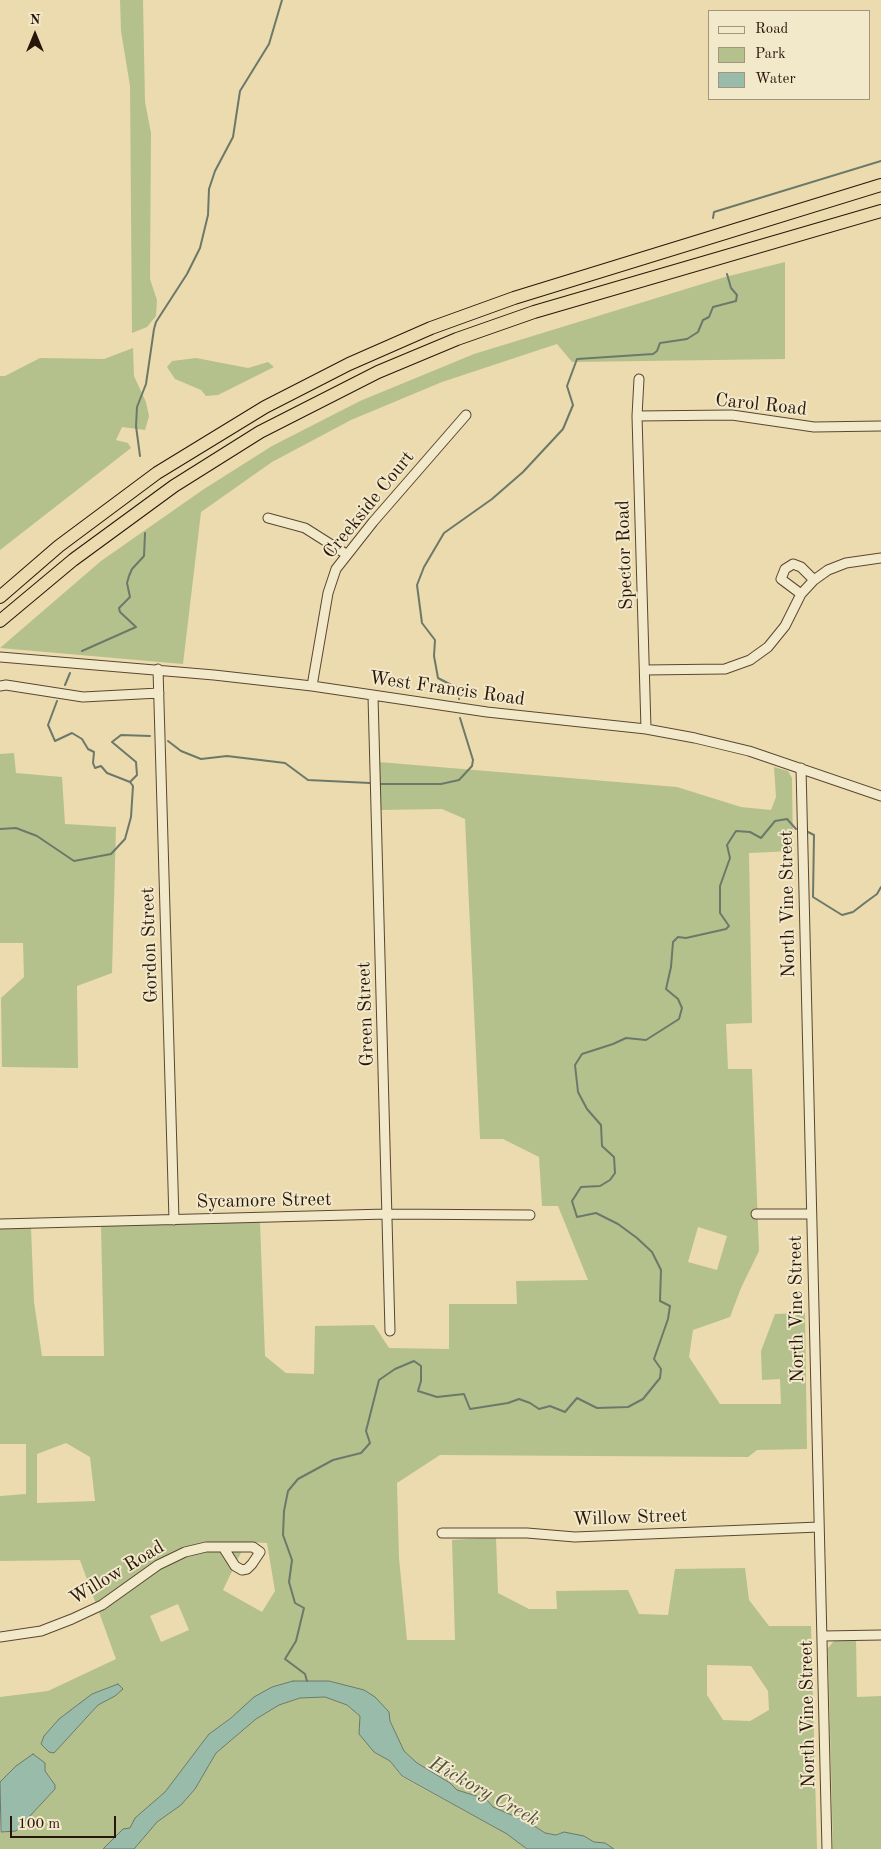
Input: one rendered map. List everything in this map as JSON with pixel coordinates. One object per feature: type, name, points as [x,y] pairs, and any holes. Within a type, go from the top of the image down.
[{"type":"highway","points":[[0,597],[59,546],[157,473],[265,407],[357,361],[431,328],[514,298],[881,185]]},
{"type":"highway","points":[[0,621],[73,560],[174,486],[260,432],[378,372],[450,342],[534,312],[881,211]]},
{"type":"street","name":"Spector Road","points":[[639,379],[637,416],[646,729]]},
{"type":"street","name":"Creekside Court","points":[[312,686],[328,591],[336,569],[346,554],[466,415]]},
{"type":"street","name":"Carol Road","points":[[637,416],[732,415],[814,427],[881,426]]},
{"type":"street","points":[[268,518],[306,528],[346,554]]},
{"type":"street","points":[[645,670],[725,669],[750,660],[768,647],[785,626],[801,594],[814,580],[828,570],[846,563],[881,558]]},
{"type":"street","points":[[801,594],[781,579],[785,569],[793,564],[801,567],[814,580]]},
{"type":"street","name":"West Francis Road","points":[[3,657],[158,669],[312,686],[487,712],[646,729],[740,749],[881,796]]},
{"type":"street","name":"Gordon Street","points":[[158,669],[174,1220]]},
{"type":"street","points":[[0,686],[83,697],[159,693]]},
{"type":"street","name":"Green Street","points":[[373,696],[390,1331]]},
{"type":"street","name":"North Vine Street","points":[[801,768],[819,1527],[824,1636],[827,1849]]},
{"type":"street","name":"Sycamore Street","points":[[0,1224],[387,1214],[530,1215]]},
{"type":"street","points":[[756,1214],[811,1214]]},
{"type":"street","name":"Willow Street","points":[[442,1532],[527,1533],[574,1537],[819,1527]]},
{"type":"street","name":"Willow Road","points":[[0,1637],[41,1631],[72,1619],[102,1605],[158,1565],[185,1552],[206,1547],[223,1547]]},
{"type":"street","points":[[824,1636],[881,1635]]},
{"type":"green space","points":[[120,0],[143,0],[145,102],[151,133],[150,279],[157,300],[156,316],[147,327],[132,333],[130,86],[121,31]]},
{"type":"green space","points":[[785,262],[785,359],[572,362],[557,344],[442,382],[351,420],[272,462],[201,512],[183,664],[0,648],[101,561],[204,489],[272,446],[360,401],[474,354],[725,277]]},
{"type":"green space","points":[[133,348],[134,376],[146,402],[149,416],[145,430],[122,427],[116,440],[128,443],[131,448],[0,550],[0,376],[5,376],[40,358],[104,359]]},
{"type":"green space","points":[[196,358],[248,368],[268,362],[274,367],[218,395],[206,396],[201,390],[175,379],[167,367],[172,361]]},
{"type":"green space","points":[[14,753],[16,773],[62,777],[65,824],[116,827],[112,973],[77,986],[78,1068],[2,1067],[1,998],[24,977],[23,943],[0,943],[0,754]]},
{"type":"green space","points":[[379,762],[677,787],[741,807],[771,810],[776,797],[774,767],[788,771],[792,778],[793,851],[749,853],[752,1023],[726,1024],[728,1069],[752,1069],[759,1251],[741,1288],[730,1317],[693,1330],[689,1357],[720,1404],[781,1404],[780,1379],[762,1380],[761,1351],[775,1314],[805,1313],[807,1449],[757,1450],[748,1457],[440,1455],[397,1483],[399,1558],[407,1640],[455,1640],[452,1540],[496,1537],[498,1593],[529,1609],[557,1609],[556,1591],[628,1590],[639,1614],[668,1615],[675,1569],[745,1568],[749,1600],[769,1626],[811,1626],[817,1849],[614,1849],[605,1843],[594,1842],[584,1836],[564,1832],[556,1835],[545,1833],[530,1823],[493,1808],[486,1799],[457,1790],[450,1783],[417,1763],[404,1751],[390,1721],[389,1712],[364,1690],[329,1681],[293,1681],[272,1687],[209,1734],[165,1792],[136,1818],[130,1828],[103,1849],[0,1849],[0,1832],[16,1831],[55,1789],[55,1785],[45,1771],[45,1763],[0,1782],[0,1697],[48,1691],[116,1659],[80,1560],[0,1561],[0,1496],[26,1494],[26,1444],[0,1444],[0,1228],[31,1228],[34,1302],[42,1356],[104,1356],[101,1226],[260,1222],[265,1356],[286,1373],[314,1374],[315,1326],[374,1325],[389,1348],[449,1349],[449,1304],[517,1304],[516,1281],[588,1280],[558,1206],[542,1206],[539,1157],[503,1139],[480,1139],[465,819],[442,809],[380,810]],"holes":[[[698,1227],[727,1236],[717,1270],[688,1262]],[[66,1443],[90,1457],[95,1501],[37,1503],[37,1454]],[[246,1542],[267,1543],[275,1591],[262,1612],[223,1590]],[[178,1604],[189,1630],[161,1642],[150,1616]],[[707,1665],[751,1666],[768,1691],[769,1710],[750,1721],[723,1720],[707,1695]],[[118,1684],[112,1696],[98,1705],[54,1752],[92,1694]]]},
{"type":"green space","points":[[856,1640],[857,1697],[881,1696],[881,1849],[833,1849],[828,1648],[834,1641]]},
{"type":"green space","points":[[325,1697],[347,1705],[360,1716],[374,1752],[390,1761],[402,1777],[507,1834],[527,1849],[134,1849],[157,1822],[181,1805],[195,1789],[216,1753],[256,1719],[279,1705],[300,1698]]},
{"type":"water","points":[[293,1681],[329,1681],[364,1690],[375,1697],[389,1712],[390,1721],[404,1751],[417,1763],[450,1783],[457,1790],[486,1799],[493,1807],[530,1823],[545,1833],[556,1835],[564,1832],[584,1836],[594,1842],[605,1843],[614,1849],[527,1849],[507,1834],[402,1776],[390,1761],[374,1752],[359,1734],[360,1716],[347,1705],[325,1697],[300,1698],[279,1705],[256,1719],[216,1753],[195,1789],[181,1805],[157,1822],[134,1849],[103,1849],[123,1829],[130,1828],[135,1818],[165,1792],[209,1734],[231,1718],[254,1697],[272,1687]]},
{"type":"water","points":[[118,1684],[123,1689],[115,1696],[98,1705],[54,1753],[49,1752],[41,1744],[44,1736],[59,1719],[92,1694]]},
{"type":"water","points":[[33,1754],[45,1763],[45,1771],[55,1785],[55,1789],[16,1831],[1,1832],[0,1782],[16,1766]]},
{"type":"waterway","points":[[140,456],[136,426],[137,407],[146,384],[156,322],[187,274],[200,248],[208,215],[209,189],[215,171],[233,137],[240,91],[269,44],[282,0]]},
{"type":"waterway","points":[[713,218],[714,212],[881,161]]},
{"type":"waterway","points":[[459,699],[459,689],[438,678],[434,656],[435,640],[422,623],[417,585],[424,567],[444,533],[492,499],[523,472],[563,429],[573,405],[567,386],[577,359],[653,354],[657,351],[660,343],[687,339],[698,332],[703,320],[709,317],[713,307],[736,301],[737,295],[731,288],[727,274]]},
{"type":"waterway","points":[[82,651],[136,627],[120,612],[119,608],[130,597],[127,583],[132,569],[144,556],[145,533]]},
{"type":"waterway","points":[[65,685],[70,673]]},
{"type":"waterway","points":[[0,829],[16,828],[37,836],[74,861],[111,854],[125,839],[131,817],[133,786],[130,782],[107,773],[101,766],[95,768],[93,763],[94,752],[88,749],[82,739],[72,733],[55,741],[48,725],[57,701]]},
{"type":"waterway","points":[[381,784],[441,784],[459,780],[472,766],[473,760],[460,718]]},
{"type":"waterway","points":[[130,782],[137,775],[136,762],[112,742],[121,735],[150,736]]},
{"type":"waterway","points":[[168,741],[181,751],[201,759],[227,756],[285,763],[308,780],[370,783]]},
{"type":"waterway","points":[[307,1681],[305,1674],[285,1659],[296,1641],[304,1608],[295,1603],[289,1582],[292,1560],[283,1535],[284,1511],[288,1491],[298,1479],[333,1460],[361,1453],[370,1443],[366,1431],[379,1380],[395,1369],[414,1361],[421,1366],[421,1381],[418,1391],[437,1397],[464,1394],[470,1409],[508,1403],[519,1399],[539,1409],[550,1406],[565,1412],[577,1398],[597,1408],[628,1407],[643,1399],[660,1378],[661,1369],[654,1359],[668,1319],[670,1306],[660,1301],[661,1270],[652,1252],[637,1238],[618,1224],[596,1213],[577,1217],[572,1201],[581,1187],[600,1186],[610,1180],[615,1173],[614,1157],[602,1146],[601,1125],[587,1109],[578,1092],[575,1065],[582,1054],[626,1038],[646,1040],[679,1019],[682,1008],[678,999],[666,989],[671,967],[673,942],[678,937],[686,938],[726,929],[729,926],[720,913],[720,886],[730,858],[727,845],[736,831],[750,832],[761,838],[775,821],[787,819],[796,829]]},
{"type":"waterway","points":[[808,832],[814,835],[813,897],[842,915],[853,912],[877,894],[881,887]]},
{"type":"water label","name":"Hickory Creek","points":[[484,1792]]}]
